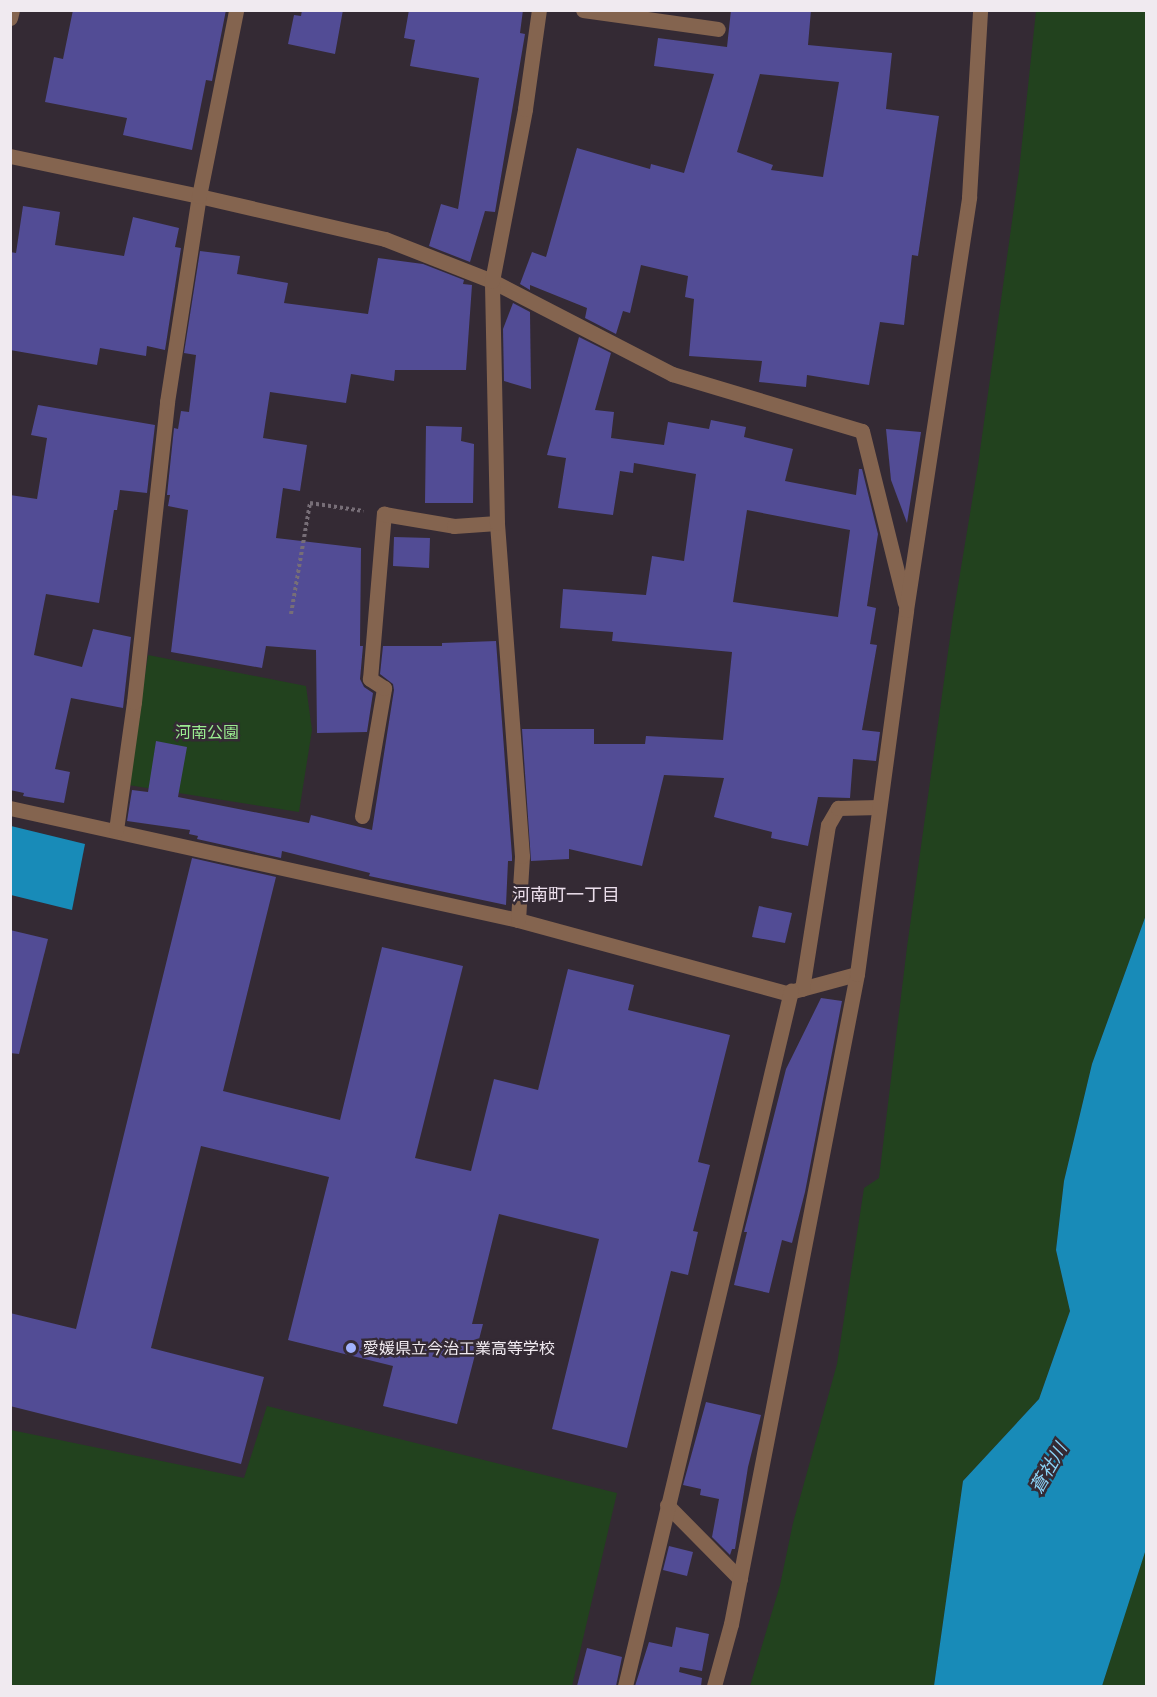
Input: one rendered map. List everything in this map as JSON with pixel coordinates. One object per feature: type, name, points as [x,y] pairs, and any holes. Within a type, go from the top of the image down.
[{"type":"street","points":[[10,18],[12,10]]},
{"type":"street","points":[[116,830],[134,702],[167,402],[199,196],[236,10]]},
{"type":"street","points":[[518,920],[522,855],[496,523],[492,281],[525,109],[539,10]]},
{"type":"street","points":[[583,10],[718,29]]},
{"type":"street","points":[[714,1686],[740,1579],[856,974],[906,610],[969,197],[980,10]]},
{"type":"street","points":[[10,156],[385,239],[492,281],[672,374],[862,431],[906,610]]},
{"type":"street","points":[[362,816],[384,688],[370,679],[384,514],[454,526],[496,523]]},
{"type":"street","points":[[625,1686],[667,1505],[796,990],[828,825],[838,808],[879,807]]},
{"type":"street","points":[[10,808],[518,920],[786,993],[856,974]]},
{"type":"street","points":[[667,1505],[740,1579]]},
{"type":"path","points":[[291,614],[310,503],[384,514]]},
{"type":"green space","points":[[1036,11],[1146,11],[1146,915],[1092,1064],[1064,1181],[1056,1250],[1070,1311],[1039,1399],[963,1481],[934,1686],[750,1686],[780,1585],[793,1523],[837,1364],[864,1188],[879,1178],[907,947],[953,616],[978,465],[1019,171]]},
{"type":"green space","name":"河南公園","points":[[148,655],[306,686],[312,730],[299,812],[128,785]]},
{"type":"green space","points":[[267,1406],[617,1493],[572,1686],[11,1686],[11,1430],[244,1478]]},
{"type":"green space","points":[[1146,1549],[1146,1686],[1102,1686],[1135,1579]]},
{"type":"water","points":[[11,826],[85,844],[72,910],[11,895]]},
{"type":"water","name":"蒼社川","points":[[1146,915],[1146,1549],[1102,1686],[934,1686],[963,1481],[1039,1399],[1070,1311],[1056,1250],[1064,1181],[1092,1064]]},
{"type":"building","points":[[73,10],[226,10],[212,81],[206,80],[192,150],[123,135],[127,118],[45,102],[54,57],[63,59]]},
{"type":"building","points":[[302,10],[343,10],[335,54],[288,44],[294,15],[301,16]]},
{"type":"building","points":[[409,10],[523,10],[520,33],[525,34],[495,212],[485,211],[470,262],[429,246],[441,204],[458,209],[479,78],[410,66],[415,40],[404,38]]},
{"type":"building","points":[[731,10],[811,10],[808,45],[892,53],[886,109],[939,116],[918,256],[912,255],[904,325],[880,322],[869,385],[807,375],[806,387],[759,382],[762,361],[689,356],[694,299],[685,297],[688,276],[641,265],[630,313],[623,311],[616,334],[585,318],[587,308],[530,285],[530,290],[520,284],[532,252],[546,257],[577,148],[650,169],[651,164],[684,173],[714,74],[654,66],[658,38],[727,47]],"holes":[[[760,74],[839,82],[823,177],[771,170],[773,165],[737,152]]]},
{"type":"building","points":[[23,206],[60,212],[55,245],[124,256],[133,217],[179,228],[175,247],[181,248],[165,350],[147,346],[146,356],[100,348],[97,365],[10,350],[10,252],[16,253]]},
{"type":"building","points":[[200,251],[240,256],[237,274],[288,283],[284,303],[368,314],[378,258],[423,264],[464,280],[463,284],[472,285],[466,370],[395,370],[394,381],[351,374],[346,403],[270,392],[263,438],[307,445],[300,491],[283,488],[276,538],[361,548],[360,646],[363,646],[360,679],[364,687],[373,693],[367,732],[317,733],[316,650],[266,646],[262,668],[171,652],[188,510],[168,506],[170,495],[167,495],[174,428],[178,429],[181,411],[189,412],[196,355],[184,353]]},
{"type":"building","points":[[513,303],[530,312],[531,389],[504,381],[503,329]]},
{"type":"building","points":[[579,337],[611,353],[595,410],[614,412],[611,438],[664,445],[668,422],[709,429],[711,420],[746,427],[744,437],[793,449],[785,481],[856,495],[859,469],[862,469],[878,534],[867,606],[876,608],[870,644],[877,645],[862,730],[880,732],[876,761],[853,759],[850,798],[818,797],[808,846],[771,838],[772,832],[714,817],[724,778],[664,775],[642,866],[569,849],[569,859],[531,861],[522,729],[594,729],[594,744],[645,744],[646,736],[723,740],[732,652],[612,641],[613,632],[560,628],[563,589],[646,595],[652,556],[684,561],[696,474],[634,463],[633,473],[620,471],[613,515],[558,508],[566,458],[547,455]],"holes":[[[747,510],[850,530],[838,617],[733,602]]]},
{"type":"building","points":[[38,405],[155,425],[147,493],[120,490],[117,510],[114,510],[99,603],[46,594],[34,655],[82,667],[93,629],[131,637],[123,708],[71,698],[55,769],[70,772],[64,803],[23,796],[24,793],[10,790],[10,495],[37,499],[47,438],[31,435]]},
{"type":"building","points":[[426,426],[462,427],[461,441],[474,444],[473,503],[425,503]]},
{"type":"building","points":[[886,429],[921,432],[907,523],[891,480]]},
{"type":"building","points":[[394,537],[430,538],[429,568],[393,566]]},
{"type":"building","points":[[496,641],[512,856],[512,861],[508,861],[506,905],[369,876],[370,873],[282,851],[281,858],[197,839],[198,836],[189,834],[190,830],[127,821],[132,790],[148,792],[156,741],[187,747],[178,797],[309,823],[311,815],[372,830],[394,690],[393,684],[380,674],[383,646],[442,646],[442,643]]},
{"type":"building","points":[[192,858],[276,877],[223,1091],[340,1120],[382,947],[463,966],[415,1158],[471,1171],[494,1079],[538,1090],[568,969],[634,985],[628,1010],[730,1035],[698,1162],[710,1165],[693,1231],[698,1232],[688,1275],[671,1271],[627,1448],[552,1429],[599,1239],[499,1214],[472,1324],[483,1324],[457,1424],[383,1406],[393,1366],[288,1340],[329,1177],[201,1146],[151,1348],[264,1377],[241,1464],[10,1406],[10,1313],[76,1329]]},
{"type":"building","points":[[759,906],[792,913],[785,943],[752,937]]},
{"type":"building","points":[[10,930],[48,939],[19,1054],[10,1053]]},
{"type":"building","points":[[821,998],[842,1001],[805,1192],[792,1243],[782,1240],[769,1293],[734,1285],[747,1232],[744,1232],[786,1069]]},
{"type":"building","points":[[706,1402],[761,1415],[748,1467],[735,1549],[732,1549],[730,1555],[712,1537],[719,1499],[700,1495],[701,1489],[683,1485]]},
{"type":"building","points":[[669,1546],[693,1552],[687,1576],[663,1570]]},
{"type":"building","points":[[676,1627],[709,1634],[702,1671],[680,1667],[679,1672],[702,1678],[701,1686],[635,1686],[649,1642],[672,1647]]},
{"type":"building","points":[[587,1648],[622,1657],[616,1686],[577,1686]]},
{"type":"place","name":"愛媛県立今治工業高等学校","points":[[351,1348]]},
{"type":"district","name":"河南町一丁目","points":[[566,894]]}]
